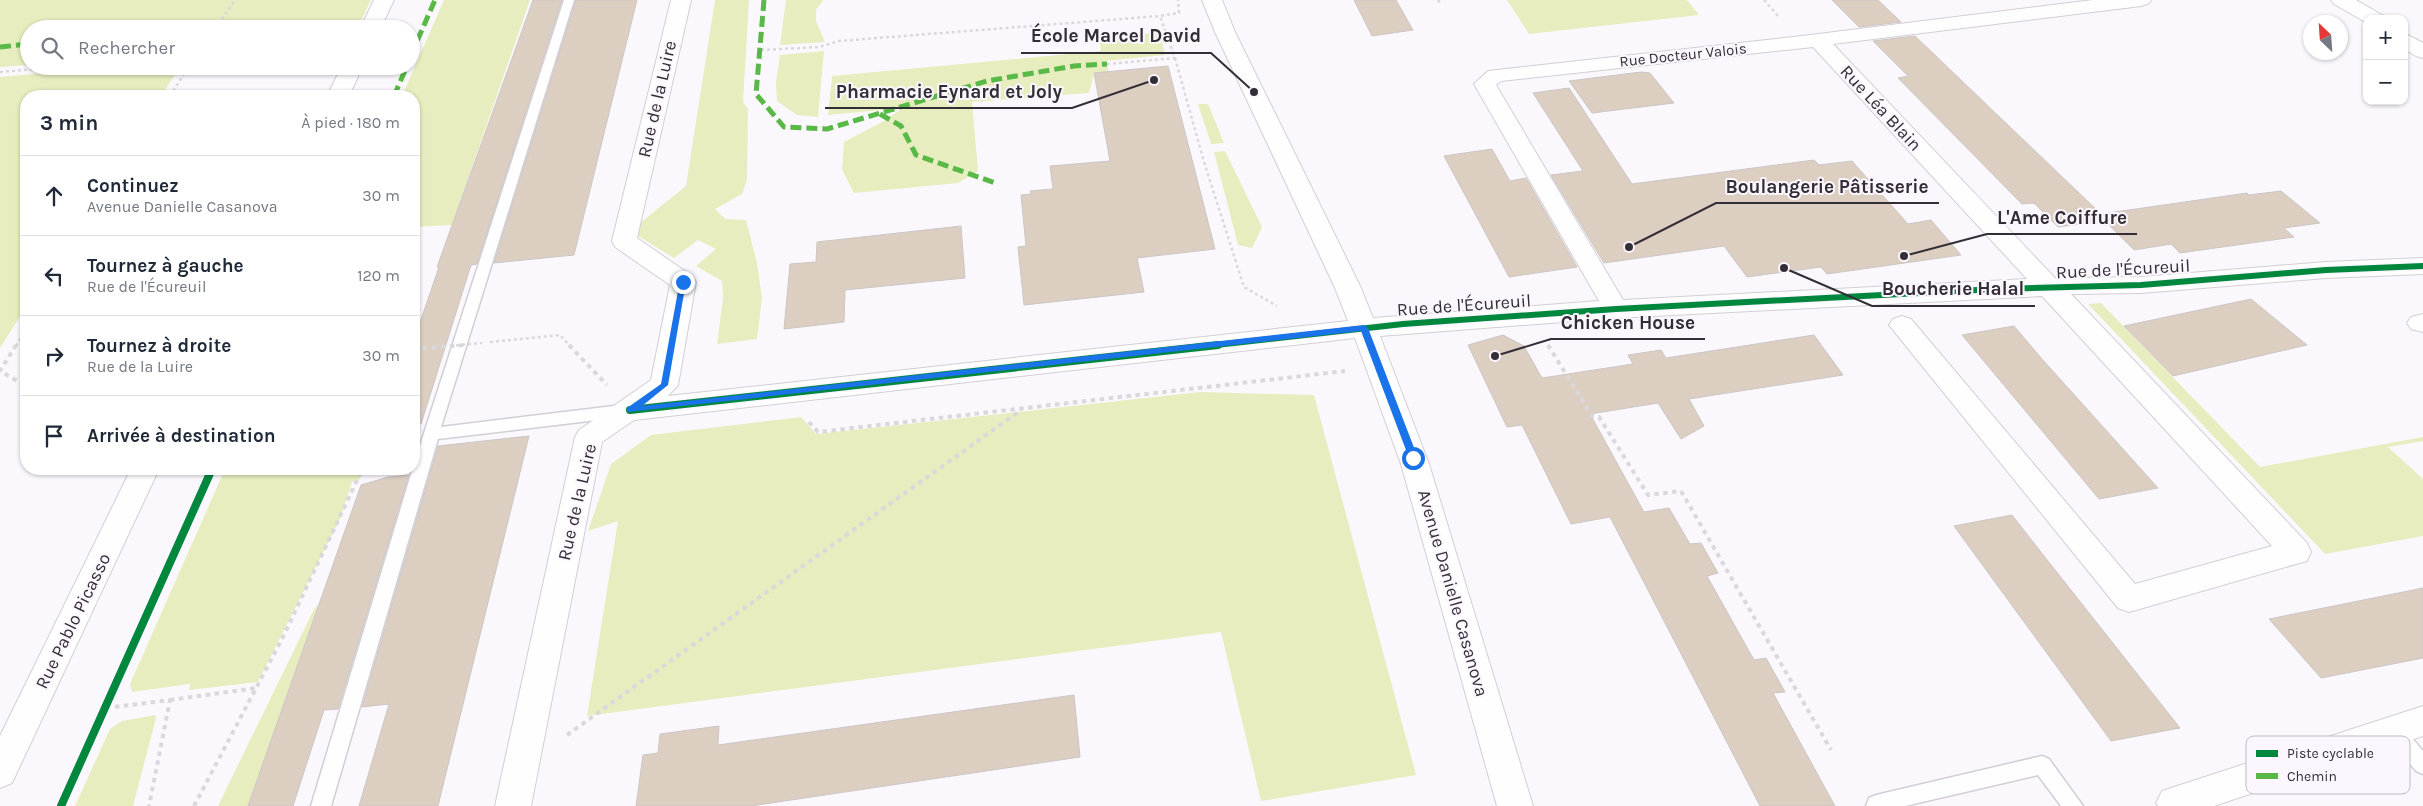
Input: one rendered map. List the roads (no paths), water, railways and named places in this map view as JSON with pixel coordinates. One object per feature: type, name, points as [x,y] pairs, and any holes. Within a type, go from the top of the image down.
[{"type":"street","points":[[374,20],[384,0]]},
{"type":"street","name":"Rue de la Luire","points":[[513,806],[589,437],[664,385],[683,282],[624,241],[680,0]]},
{"type":"street","name":"Avenue Danielle Casanova","points":[[1212,0],[1225,32],[1348,288],[1380,367],[1415,464],[1516,806]]},
{"type":"street","points":[[1998,0],[2018,16]]},
{"type":"street","name":"Rue Docteur Valois","points":[[1616,309],[1485,84],[1495,75],[2018,16],[2141,0]]},
{"type":"street","points":[[2341,0],[2368,15]]},
{"type":"street","name":"Rue Léa Blain","points":[[1817,39],[2048,287]]},
{"type":"street","points":[[2408,42],[2423,52]]},
{"type":"street","points":[[341,90],[348,75]]},
{"type":"street","name":"Rue de l'Écureuil","points":[[630,410],[1364,328],[1616,309],[2048,287],[2141,285],[2326,270],[2423,266]]},
{"type":"street","name":"Rue de l'Écureuil","points":[[1902,325],[2129,599],[2296,552],[2048,287]]},
{"type":"street","name":"Rue Pablo Picasso","points":[[0,772],[142,475]]},
{"type":"street","points":[[2378,736],[2408,726]]},
{"type":"street","points":[[2174,803],[2246,779]]},
{"type":"lane","points":[[420,475],[569,0]]},
{"type":"lane","points":[[432,434],[630,410]]},
{"type":"lane","points":[[322,806],[420,475]]},
{"type":"lane","points":[[2408,726],[2423,765]]},
{"type":"lane","points":[[1876,806],[1876,804],[2042,765],[2073,806]]},
{"type":"place","name":"Pharmacie Eynard et Joly","points":[[1154,80]]},
{"type":"place","name":"École Marcel David","points":[[1254,92]]},
{"type":"place","name":"Boulangerie Pâtisserie","points":[[1629,247]]},
{"type":"place","name":"L'Ame Coiffure","points":[[1904,256]]},
{"type":"place","name":"Boucherie Halal","points":[[1784,268]]},
{"type":"place","name":"Chicken House","points":[[1495,356]]}]
